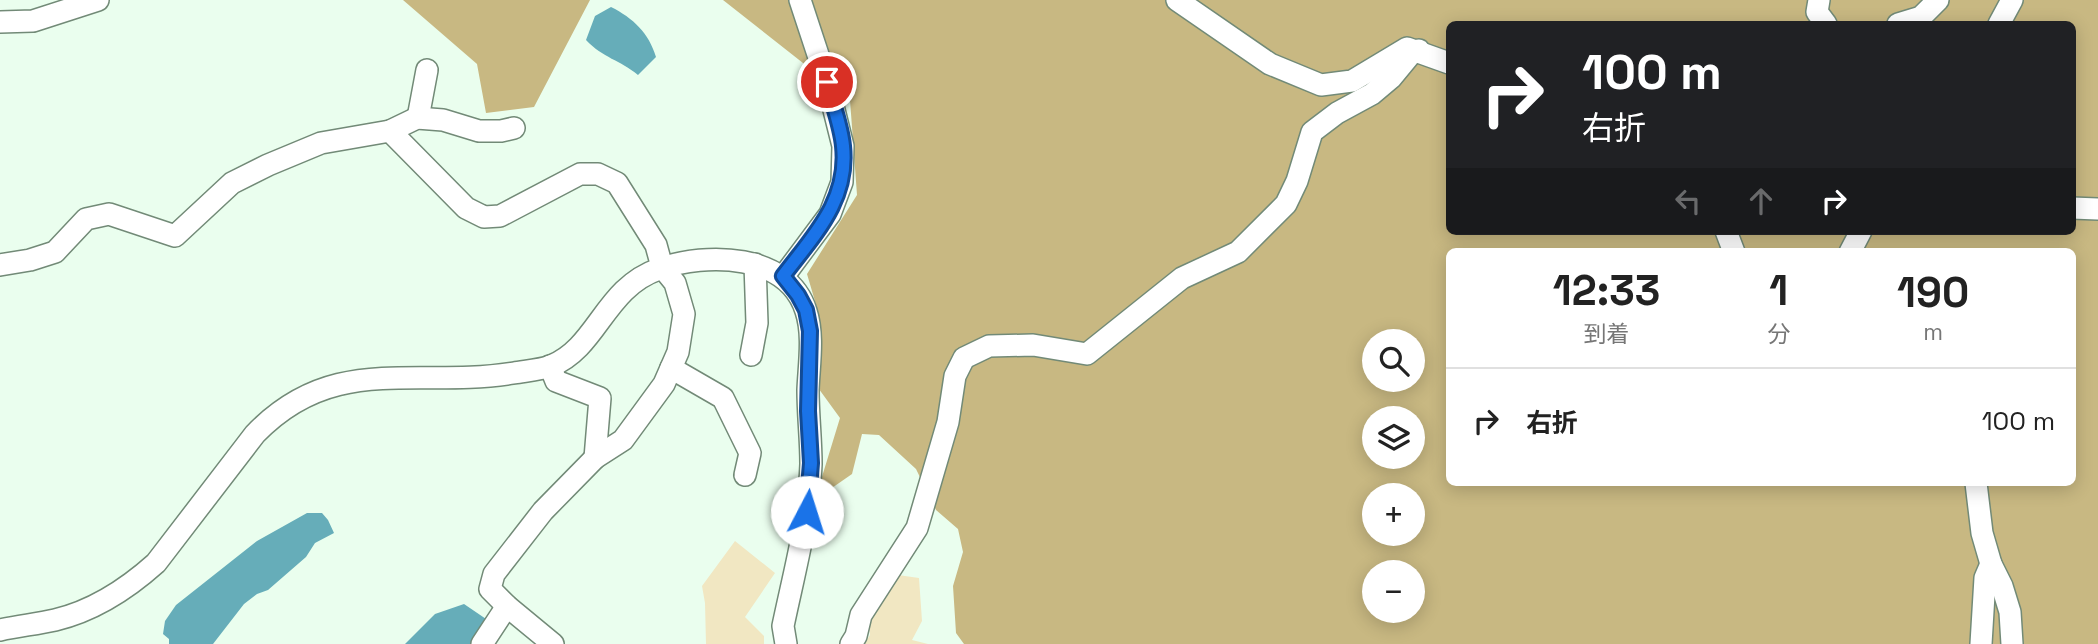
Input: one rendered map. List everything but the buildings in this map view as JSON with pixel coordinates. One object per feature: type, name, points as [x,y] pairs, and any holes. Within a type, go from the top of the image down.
[{"type":"street","points":[[0,22],[33,21],[98,0]]},
{"type":"street","points":[[783,276],[830,214],[842,182],[843,146],[827,82],[800,0]]},
{"type":"street","points":[[1177,0],[1270,64],[1321,85],[1352,81],[1407,48],[1446,62]]},
{"type":"street","points":[[1819,0],[1817,12],[1824,21]]},
{"type":"street","points":[[1908,21],[1922,17],[1938,0]]},
{"type":"street","points":[[2001,21],[2012,0]]},
{"type":"street","points":[[851,644],[856,636],[861,615],[917,528],[948,422],[954,376],[964,358],[989,346],[1033,345],[1087,354],[1182,278],[1238,252],[1286,204],[1297,181],[1312,132],[1337,113],[1372,94],[1391,78],[1410,55],[1419,50]]},
{"type":"street","points":[[418,118],[427,70]]},
{"type":"street","points":[[0,265],[55,252],[86,219],[109,214],[176,236],[232,183],[321,143],[390,131],[418,118],[443,120],[479,131],[514,128]]},
{"type":"street","points":[[390,131],[466,208],[484,217],[500,216],[580,173],[598,174],[617,183],[656,245],[662,267],[676,284],[684,314],[678,352],[664,384],[623,440],[595,458],[542,511],[494,573],[491,589],[553,644]]},
{"type":"street","points":[[2076,208],[2098,209]]},
{"type":"street","points":[[0,630],[57,619],[111,597],[136,581],[156,563],[254,434],[271,417],[300,397],[322,388],[355,380],[488,377],[550,366],[574,352],[625,288],[641,275],[662,267],[699,261],[740,261],[765,267],[783,276],[806,310],[810,331],[808,411],[811,463],[807,512],[783,626],[786,644]]},
{"type":"street","points":[[751,355],[757,323],[755,264]]},
{"type":"street","points":[[550,366],[556,381],[600,398],[595,458]]},
{"type":"street","points":[[671,368],[723,398],[750,453],[745,475]]},
{"type":"street","points":[[1976,486],[1982,533],[2010,612],[2012,644]]},
{"type":"street","points":[[1980,644],[1985,578],[1991,564]]},
{"type":"street","points":[[482,644],[507,606]]},
{"type":"shaded area","points":[[403,0],[590,0],[534,107],[486,113],[477,64]]},
{"type":"shaded area","points":[[723,0],[2098,0],[2098,644],[964,644],[956,633],[953,586],[963,552],[958,529],[936,510],[916,469],[879,435],[862,434],[852,474],[829,490],[821,480],[840,418],[816,385],[817,308],[807,274],[857,195],[850,100]]},
{"type":"shaded area","points":[[735,541],[775,573],[745,617],[764,636],[764,644],[706,644],[702,586]]},
{"type":"shaded area","points":[[898,575],[919,578],[922,621],[912,640],[928,644],[864,644],[870,635],[867,613]]},
{"type":"water","points":[[611,7],[639,27],[653,48],[656,57],[638,75],[586,40],[595,16]]},
{"type":"water","points":[[307,513],[322,513],[334,533],[315,543],[306,557],[268,590],[244,604],[213,644],[169,644],[169,639],[163,634],[165,621],[176,605],[257,541]]},
{"type":"water","points":[[464,604],[489,621],[475,644],[405,644],[435,614]]},
{"type":"route","points":[[807,512],[811,463],[808,411],[810,331],[806,310],[783,276],[830,214],[842,182],[843,146],[827,82]]}]
